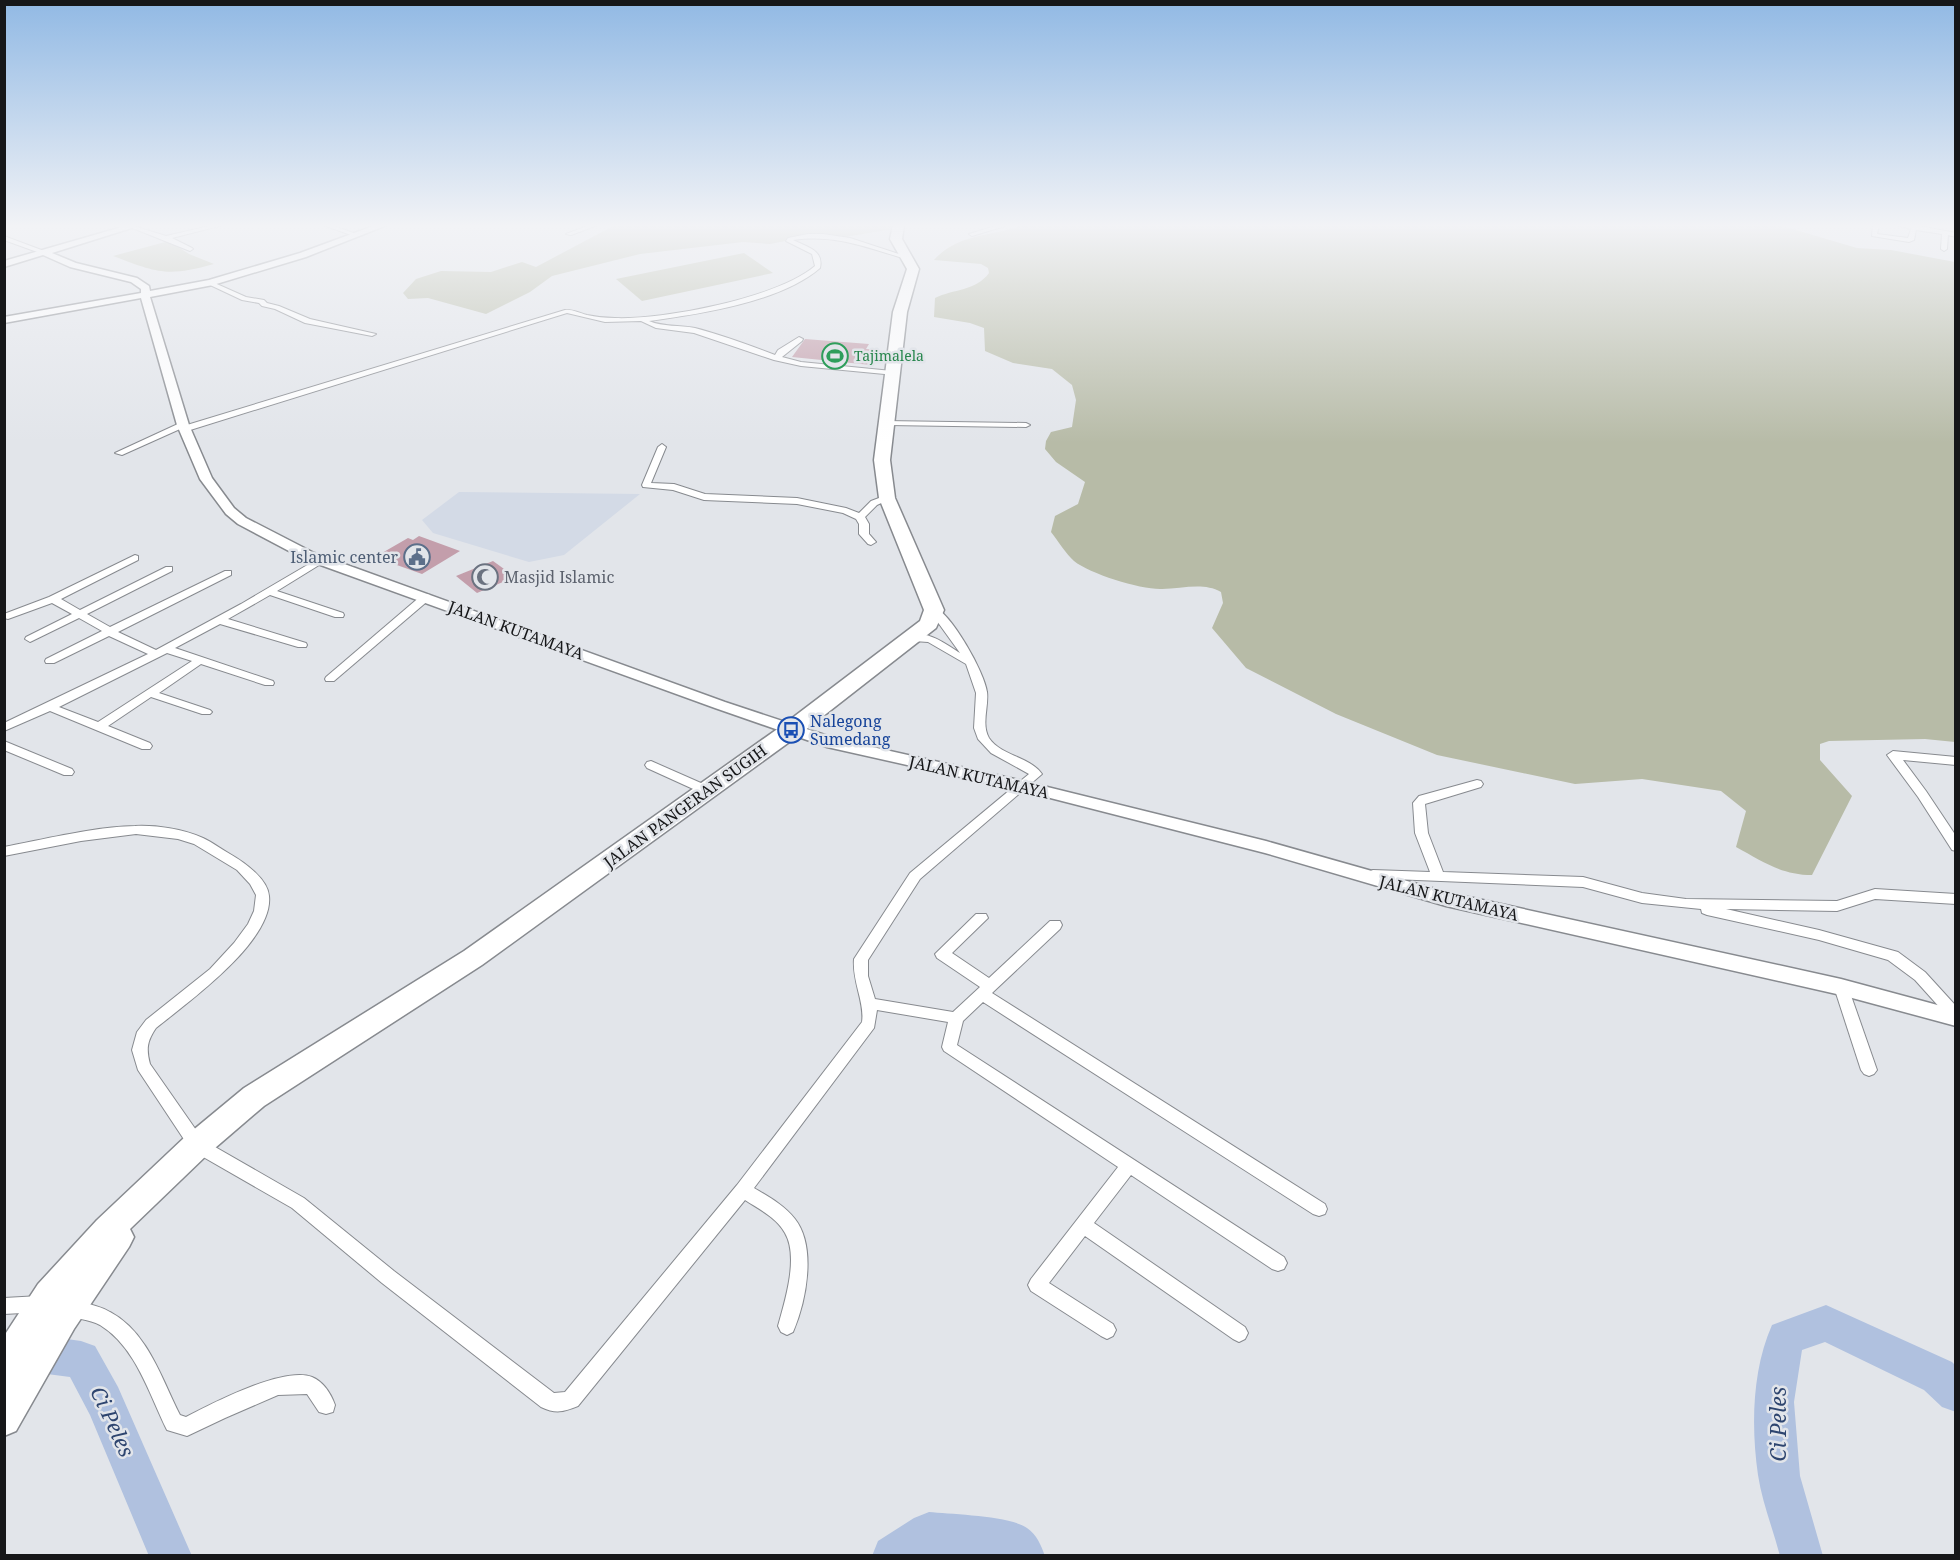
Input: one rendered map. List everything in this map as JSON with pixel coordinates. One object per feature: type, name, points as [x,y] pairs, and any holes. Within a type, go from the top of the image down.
[{"type":"highway","points":[[905,298],[900,312],[882,460],[887,498],[934,610]]},
{"type":"highway","name":"JALAN PANGERAN SUGIH","points":[[53,1312],[156,1184],[197,1145],[254,1097],[473,958],[791,730],[914,638],[929,624],[934,610]]},
{"type":"highway","points":[[4,1368],[53,1312]]},
{"type":"highway","points":[[4,1419],[53,1312]]},
{"type":"main road","points":[[4,320],[129,298]]},
{"type":"main road","name":"JALAN KUTAMAYA","points":[[146,298],[184,427],[206,479],[230,511],[242,521],[321,560],[791,730],[863,751],[1023,786],[1266,847],[1446,899],[1841,987],[1956,1017]]},
{"type":"street","points":[[241,298],[262,301],[264,305],[277,307],[302,319],[372,334]]},
{"type":"street","points":[[119,453],[184,427],[567,310],[598,318],[642,319],[747,298]]},
{"type":"street","points":[[642,319],[651,325],[683,328],[709,334],[801,364],[892,373]]},
{"type":"street","points":[[777,358],[781,352],[799,339]]},
{"type":"street","points":[[888,423],[1026,425]]},
{"type":"street","points":[[662,447],[646,485],[674,487],[704,497],[797,501],[846,511],[860,517],[864,524],[864,534],[871,542]]},
{"type":"street","points":[[860,517],[874,503],[887,498]]},
{"type":"street","points":[[8,616],[53,599],[135,558]]},
{"type":"street","points":[[4,728],[161,651],[270,592],[321,560]]},
{"type":"street","points":[[30,639],[169,569]]},
{"type":"street","points":[[50,661],[228,573]]},
{"type":"street","points":[[270,592],[339,615]]},
{"type":"street","points":[[330,679],[426,597]]},
{"type":"street","points":[[53,599],[110,632],[161,651],[269,683]]},
{"type":"street","points":[[4,852],[112,831],[161,832],[198,841],[242,867],[263,895],[261,911],[239,947],[215,973],[151,1024],[142,1036],[139,1050],[143,1066],[197,1145],[298,1203],[388,1277],[548,1400],[556,1403],[571,1399],[743,1190],[868,1024],[870,1019],[860,973],[861,959],[915,876],[1037,773],[1008,759],[985,741],[979,729],[983,694],[979,677],[948,625],[934,610]]},
{"type":"street","points":[[219,620],[302,645]]},
{"type":"street","points":[[914,638],[933,641],[970,664]]},
{"type":"street","points":[[99,727],[199,661]]},
{"type":"street","points":[[149,693],[206,712]]},
{"type":"street","points":[[50,707],[146,746]]},
{"type":"street","points":[[4,745],[68,772]]},
{"type":"street","points":[[1956,761],[1893,755],[1922,794],[1956,847]]},
{"type":"street","points":[[651,765],[706,790]]},
{"type":"street","points":[[1440,877],[1422,841],[1418,819],[1419,803],[1423,799],[1476,784]]},
{"type":"street","points":[[1357,875],[1583,882],[1819,935],[1893,956],[1920,976],[1956,1017]]},
{"type":"street","points":[[1665,902],[1837,906],[1875,894],[1956,899]]},
{"type":"street","points":[[981,918],[942,954],[986,990],[1319,1209]]},
{"type":"street","points":[[1055,925],[956,1018],[950,1047],[1278,1263]]},
{"type":"street","points":[[1841,987],[1869,1070]]},
{"type":"street","points":[[867,1003],[956,1018]]},
{"type":"street","points":[[1107,1330],[1037,1285],[1129,1165]]},
{"type":"street","points":[[743,1190],[784,1217],[799,1250],[799,1280],[787,1326]]},
{"type":"street","points":[[1083,1225],[1239,1333]]},
{"type":"street","points":[[4,1306],[106,1318],[132,1343],[152,1377],[174,1423],[183,1426],[198,1422],[218,1411],[278,1386],[309,1385],[326,1405]]},
{"type":"shaded area","points":[[459,492],[640,494],[564,555],[529,562],[433,533],[422,520]]},
{"type":"green space","points":[[407,298],[518,298],[486,314],[428,298]]},
{"type":"green space","points":[[638,298],[657,298],[642,301]]},
{"type":"green space","points":[[935,298],[1955,298],[1955,742],[1925,739],[1829,741],[1820,744],[1820,760],[1852,796],[1812,875],[1781,870],[1736,847],[1746,811],[1721,791],[1642,779],[1575,784],[1437,755],[1336,714],[1246,668],[1212,628],[1223,603],[1221,592],[1207,587],[1153,589],[1104,576],[1074,561],[1051,532],[1055,516],[1078,504],[1085,482],[1056,462],[1045,449],[1051,432],[1072,427],[1076,400],[1072,385],[1052,369],[1013,363],[985,351],[984,328],[970,323],[934,317]]},
{"type":"building","name":"Tajimalela","points":[[805,339],[869,344],[866,349],[879,350],[871,365],[792,357]]},
{"type":"building","name":"Islamic center","points":[[419,536],[460,551],[422,574],[380,559],[387,555],[382,553],[408,538],[413,540]]},
{"type":"building","name":"Masjid Islamic","points":[[493,561],[515,577],[477,593],[456,576]]},
{"type":"waterway","name":"Ci Peles","points":[[1802,1556],[1779,1476],[1774,1402],[1785,1338],[1826,1323],[1938,1376],[1956,1393]]},
{"type":"waterway","name":"Ci Peles","points":[[24,1352],[81,1360],[104,1401],[171,1556]]},
{"type":"waterway","name":"Ci Peles","points":[[893,1556],[929,1533],[1012,1543],[1024,1556]]},
{"type":"place","name":"Tajimalela","points":[[835,356]]},
{"type":"place","name":"Islamic center","points":[[417,557]]},
{"type":"place","name":"Masjid Islamic","points":[[485,577]]},
{"type":"place","name":"Nalegong Sumedang","points":[[791,730]]}]
